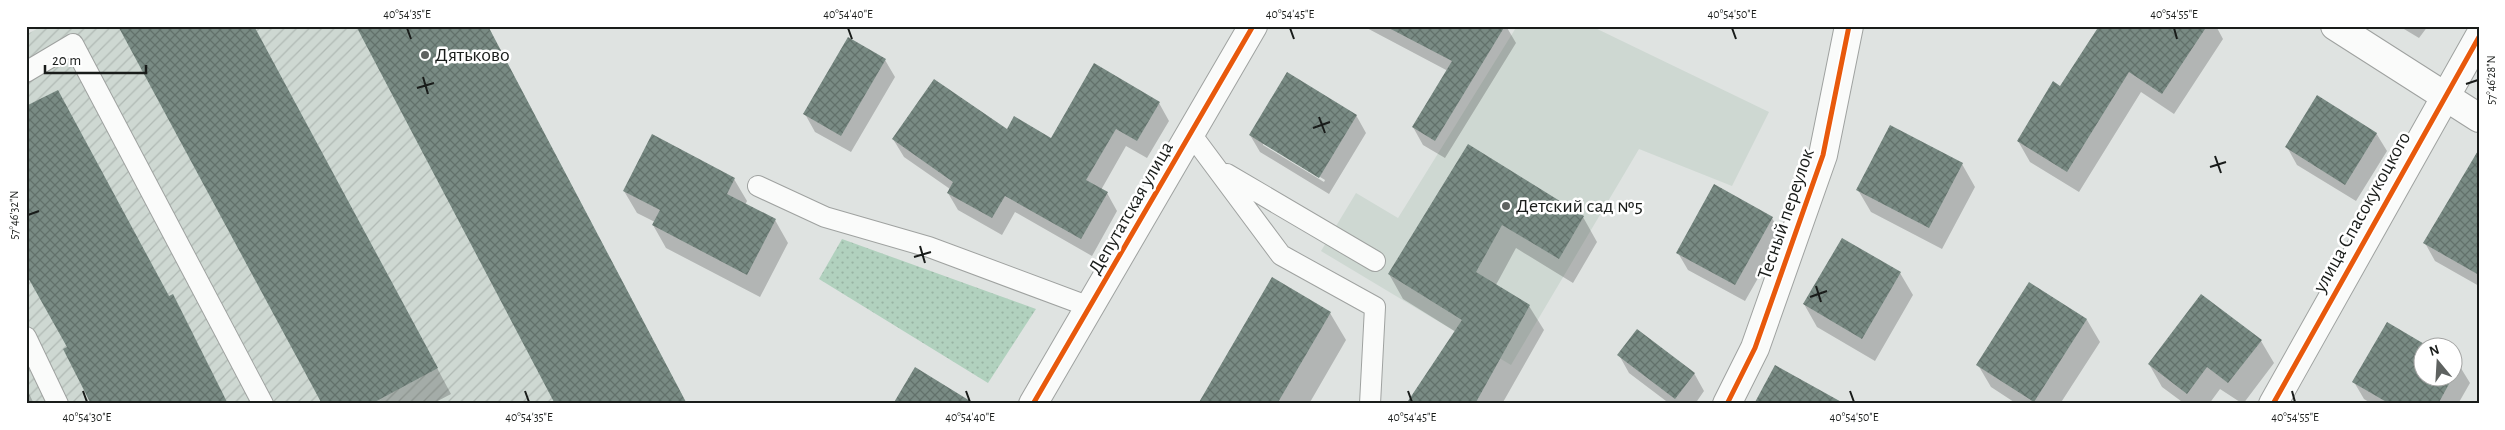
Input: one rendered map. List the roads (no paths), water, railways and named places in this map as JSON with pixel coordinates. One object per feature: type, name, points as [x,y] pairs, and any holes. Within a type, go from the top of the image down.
[{"type":"street","name":"Депутатская улица","points":[[1033,404],[1192,134],[1253,26]]},
{"type":"street","name":"Тесный переулок","points":[[1727,404],[1755,348],[1823,155],[1849,26]]},
{"type":"street","points":[[2336,26],[2443,97],[2479,118]]},
{"type":"street","name":"улица Спасокукоцкого","points":[[2272,404],[2443,97],[2479,37]]},
{"type":"lane","points":[[26,72],[73,44],[263,404]]},
{"type":"lane","points":[[1192,134],[1281,255],[1375,307],[1370,404]]},
{"type":"lane","points":[[1218,169],[1375,261]]},
{"type":"lane","points":[[758,186],[825,217],[928,247],[1090,308]]},
{"type":"lane","points":[[26,337],[58,404]]},
{"type":"place","name":"Дятьково","points":[[425,55]]},
{"type":"place","name":"Детский сад №5","points":[[1506,206]]}]
